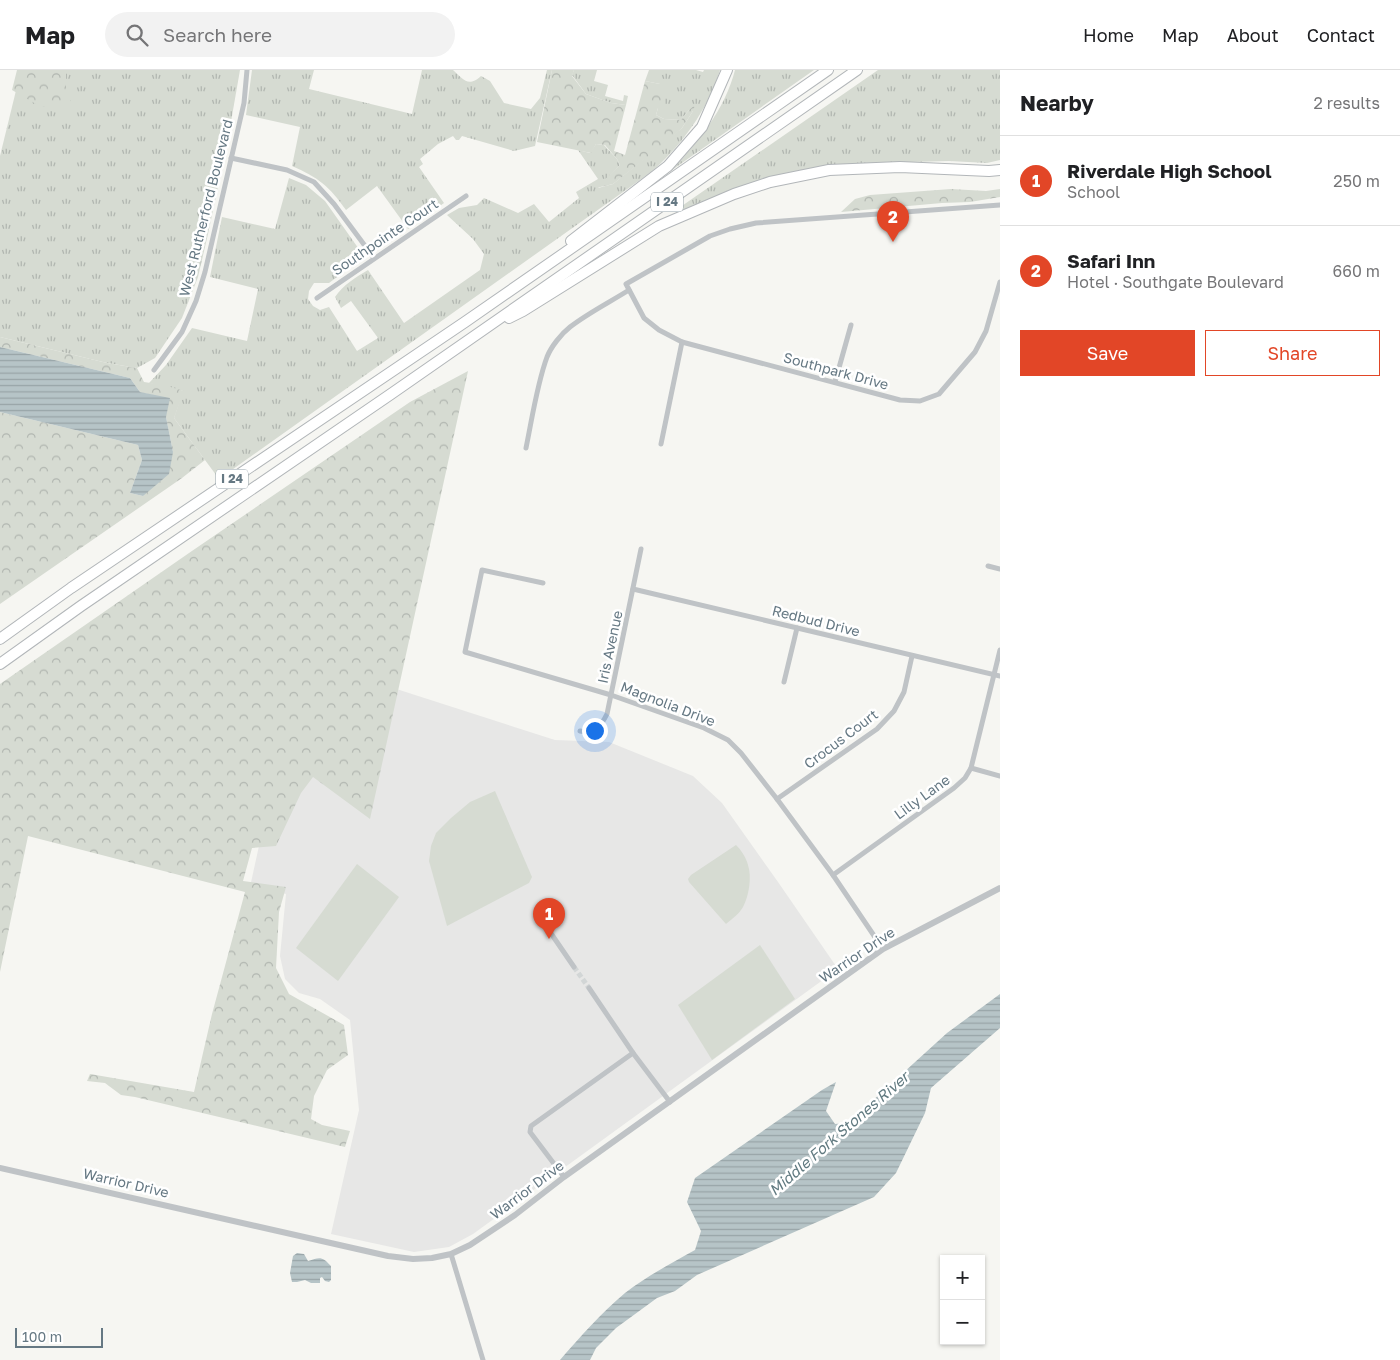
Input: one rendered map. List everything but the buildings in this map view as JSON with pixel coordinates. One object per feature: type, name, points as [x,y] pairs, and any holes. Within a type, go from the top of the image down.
[{"type":"highway","points":[[465,322],[668,166],[702,128],[727,70]]},
{"type":"highway","name":"I 24","points":[[0,639],[71,588],[465,322],[828,70]]},
{"type":"highway","name":"I 24","points":[[0,664],[81,606],[392,394],[857,70]]},
{"type":"highway","points":[[477,334],[523,311],[659,226],[734,194],[761,185],[829,170],[900,167],[1000,170]]},
{"type":"street","name":"West Rutherford Boulevard","points":[[154,370],[182,332],[196,301],[205,272],[244,103],[247,70]]},
{"type":"street","points":[[231,158],[287,170],[314,182],[334,204],[374,258]]},
{"type":"street","name":"Southpointe Court","points":[[317,298],[466,196]]},
{"type":"street","name":"Southpark Drive","points":[[1000,205],[756,223],[710,236],[626,284],[644,318],[659,330],[682,342],[900,400],[920,401],[939,394],[975,352],[986,331],[1000,282]]},
{"type":"street","points":[[526,448],[541,378],[548,356],[559,338],[584,317],[630,290]]},
{"type":"street","points":[[835,382],[851,325]]},
{"type":"street","points":[[661,444],[682,342]]},
{"type":"street","name":"Iris Avenue","points":[[580,731],[590,732],[596,730],[602,725],[607,714],[641,549]]},
{"type":"street","points":[[988,566],[1000,570]]},
{"type":"street","name":"Magnolia Drive","points":[[543,583],[482,570],[465,652],[611,695],[704,728],[728,740],[741,753],[777,800],[884,949]]},
{"type":"street","name":"Redbud Drive","points":[[633,589],[1000,676]]},
{"type":"street","points":[[784,682],[797,628]]},
{"type":"street","name":"Lilly Lane","points":[[833,876],[965,778],[971,768],[1000,650]]},
{"type":"street","name":"Crocus Court","points":[[777,800],[877,730],[894,711],[904,692],[912,656]]},
{"type":"street","points":[[971,768],[1000,776]]},
{"type":"street","name":"Warrior Drive","points":[[0,1168],[388,1256],[413,1259],[451,1254],[492,1231],[564,1177],[884,949],[1000,888]]},
{"type":"street","points":[[548,929],[574,967]]},
{"type":"street","points":[[589,988],[670,1102]]},
{"type":"street","points":[[564,1177],[530,1132],[531,1126],[633,1052]]},
{"type":"street","points":[[451,1254],[483,1360]]},
{"type":"shaded area","points":[[300,658],[555,740],[609,742],[693,776],[722,803],[838,969],[473,1234],[449,1247],[414,1252],[331,1234],[359,1110],[350,1020],[320,999],[299,993],[285,979],[280,956],[286,894],[250,887]]},
{"type":"green space","points":[[17,70],[66,70],[66,90],[72,104],[41,107],[12,90]]},
{"type":"green space","points":[[21,70],[240,70],[228,139],[198,277],[182,318],[155,358],[137,368],[107,363],[0,337],[0,156]]},
{"type":"green space","points":[[252,70],[314,70],[309,89],[412,114],[422,70],[453,70],[469,82],[481,76],[490,81],[504,103],[531,109],[540,98],[547,70],[552,70],[535,146],[514,151],[462,136],[459,140],[456,140],[453,136],[438,144],[420,159],[423,164],[419,167],[444,203],[408,229],[377,186],[346,210],[323,184],[292,166],[300,127],[246,115]]},
{"type":"green space","points":[[552,70],[574,70],[572,76],[586,94],[611,103],[626,105],[614,151],[625,155],[645,81],[660,84],[665,99],[665,109],[658,108],[656,115],[664,119],[681,120],[695,105],[682,128],[669,140],[613,184],[596,188],[620,165],[605,145],[596,144],[591,153],[537,142]]},
{"type":"green space","points":[[574,70],[597,70],[594,81],[608,85],[605,96],[623,101],[624,95],[628,96],[626,105],[611,103],[586,94],[572,75]]},
{"type":"green space","points":[[649,70],[696,70],[703,72],[704,70],[720,70],[704,108],[680,143],[659,165],[219,479],[174,418],[183,391],[149,383],[166,365],[192,328],[247,341],[258,289],[210,277],[222,217],[275,229],[289,178],[306,185],[325,201],[361,252],[360,258],[329,283],[314,283],[309,291],[308,299],[313,306],[320,310],[329,307],[357,351],[378,338],[351,301],[341,308],[335,297],[354,278],[368,270],[404,323],[480,270],[484,254],[473,239],[447,215],[459,208],[477,205],[484,198],[518,213],[534,204],[549,222],[579,198],[576,192],[598,179],[578,150],[590,153],[596,144],[604,145],[617,159],[620,165],[598,188],[613,184],[682,128],[693,111],[689,110],[681,120],[664,119],[656,115],[660,84],[645,81]]},
{"type":"green space","points":[[735,70],[814,70],[672,170],[710,124],[725,98]]},
{"type":"green space","points":[[878,70],[1000,70],[1000,160],[987,163],[949,161],[873,163],[758,183],[721,194],[677,213],[676,210]]},
{"type":"green space","points":[[951,189],[986,191],[1000,189],[1000,197],[970,202],[841,212],[855,199],[870,195]]},
{"type":"green space","points":[[0,337],[107,363],[137,368],[144,382],[184,391],[174,418],[205,460],[182,478],[0,604],[0,412],[138,445],[142,460],[130,493],[143,496],[173,452],[166,417],[152,395],[140,392],[130,378],[0,347]]},
{"type":"green space","points":[[468,371],[370,819],[313,777],[301,793],[276,846],[252,848],[243,881],[286,887],[279,912],[276,968],[289,994],[344,1025],[348,1055],[327,1070],[314,1096],[311,1119],[322,1125],[350,1131],[345,1147],[121,1095],[105,1083],[87,1081],[90,1074],[194,1092],[212,1014],[245,892],[28,836],[0,972],[0,684],[410,402]]},
{"type":"green space","points":[[495,791],[532,877],[529,883],[447,926],[429,861],[431,846],[436,833],[451,818],[470,802]]},
{"type":"green space","points":[[736,845],[747,862],[750,875],[749,886],[743,907],[726,924],[688,879],[691,875]]},
{"type":"green space","points":[[357,864],[399,897],[338,981],[296,948]]},
{"type":"green space","points":[[760,945],[795,999],[712,1060],[678,1005]]},
{"type":"water","points":[[0,347],[130,378],[140,392],[170,398],[166,417],[173,452],[169,474],[143,496],[130,493],[142,460],[138,445],[0,412]]},
{"type":"water","name":"Middle Fork Stones River","points":[[1000,994],[1000,1028],[931,1088],[925,1113],[896,1173],[874,1197],[697,1275],[675,1291],[657,1298],[616,1328],[596,1348],[590,1360],[560,1360],[599,1317],[625,1293],[651,1275],[695,1250],[701,1231],[687,1202],[695,1178],[836,1082],[826,1111],[835,1124],[848,1123],[947,1033]]},
{"type":"water","points":[[297,1253],[304,1254],[308,1261],[318,1258],[325,1260],[331,1266],[331,1280],[329,1282],[325,1281],[322,1277],[320,1278],[320,1283],[311,1283],[305,1280],[292,1282],[290,1273],[293,1256]]},
{"type":"tunnel","points":[[574,967],[589,988]]},
{"type":"place","name":"Safari Inn","points":[[893,242]]},
{"type":"place","name":"Riverdale High School","points":[[549,939]]}]
